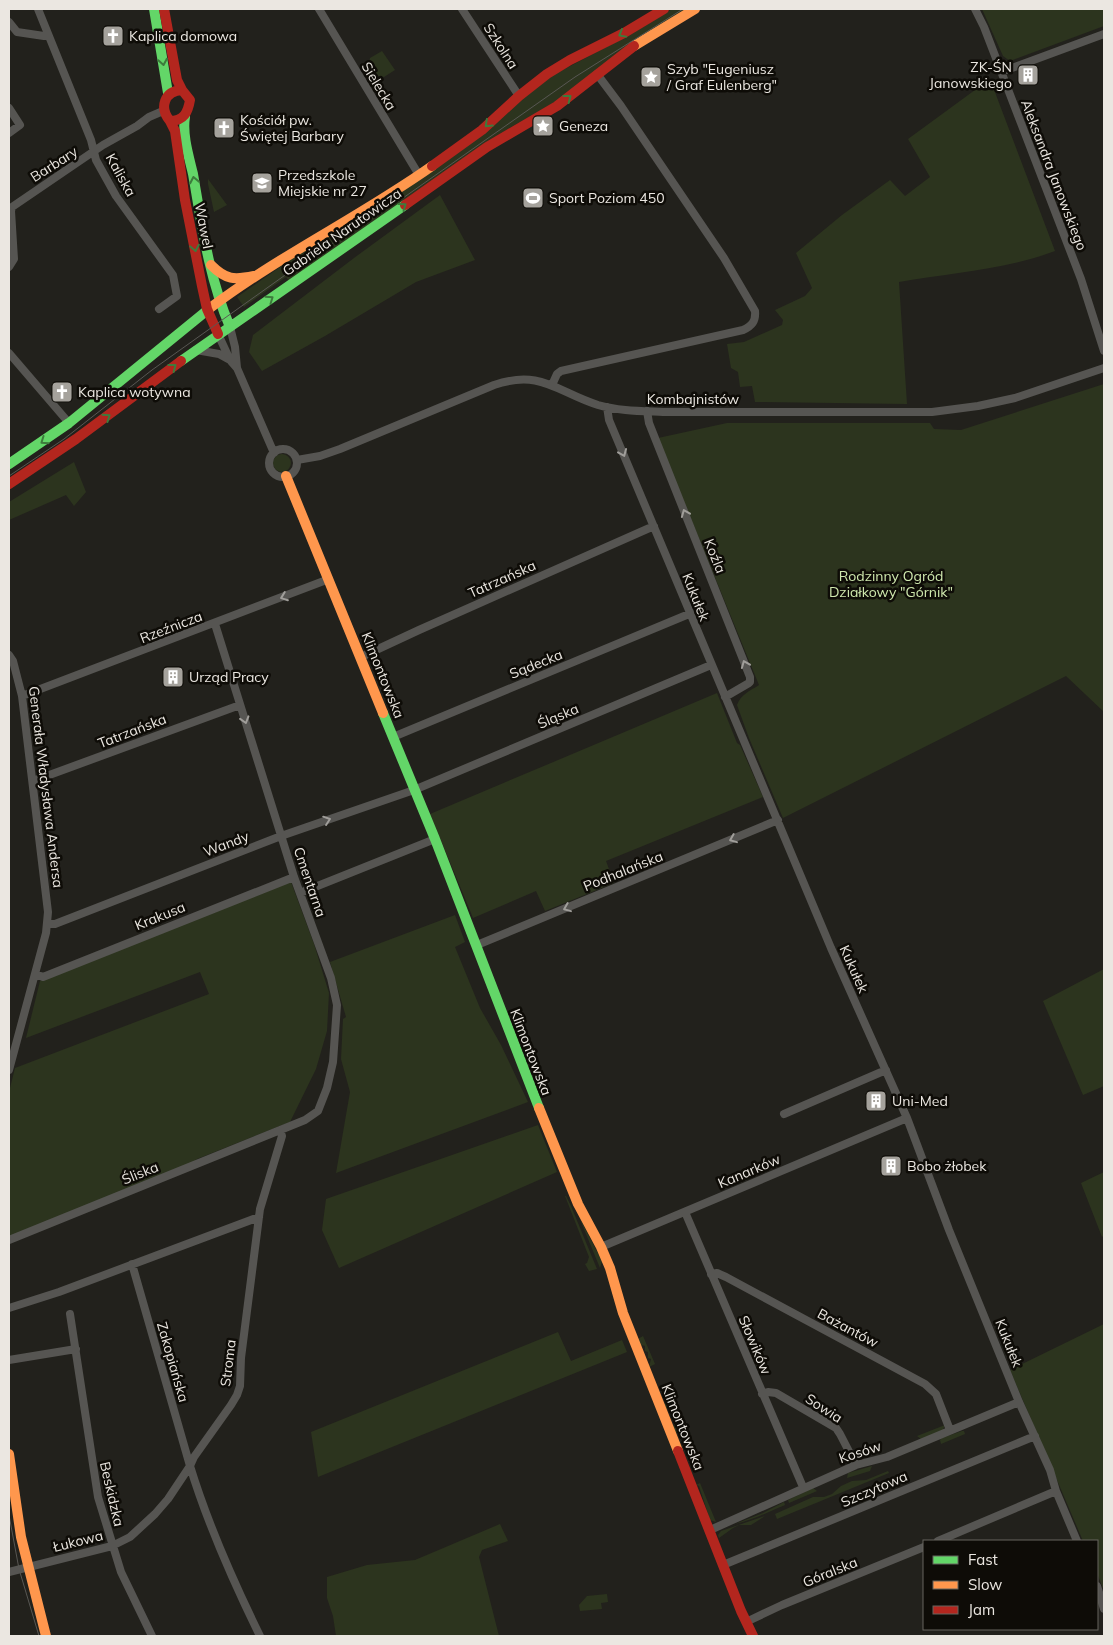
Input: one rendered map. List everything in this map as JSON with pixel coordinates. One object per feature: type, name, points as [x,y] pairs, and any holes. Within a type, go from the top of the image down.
[{"type":"street","name":"Kaliska","points":[[38,9],[95,151],[96,160],[116,196],[173,275],[177,296],[158,309]]},
{"type":"street","points":[[154,9],[168,93],[163,111],[170,121],[180,121],[185,117],[189,109],[190,100],[182,90],[176,77],[164,9]]},
{"type":"street","name":"Sielecka","points":[[319,9],[419,175]]},
{"type":"street","name":"Szkolna","points":[[462,9],[519,96]]},
{"type":"street","name":"Gabriela Narutowicza","points":[[9,464],[69,423],[207,309],[419,175],[482,130],[519,96],[548,74],[664,9]]},
{"type":"street","name":"Gabriela Narutowicza","points":[[9,484],[115,411],[218,334],[486,148],[557,106],[641,41],[695,9]]},
{"type":"street","name":"Aleksandra Janowskiego","points":[[975,9],[984,27],[1081,279],[1104,352]]},
{"type":"street","points":[[9,22],[17,32],[48,35]]},
{"type":"street","points":[[1001,72],[1104,34]]},
{"type":"street","points":[[552,385],[557,374],[561,371],[742,331],[753,324],[756,316],[752,304],[738,279],[597,74]]},
{"type":"street","points":[[168,93],[172,90],[182,90]]},
{"type":"street","points":[[9,108],[20,125],[9,133]]},
{"type":"street","name":"Barbary","points":[[9,267],[14,259],[10,211],[12,207],[95,151],[149,117],[163,111]]},
{"type":"street","name":"Wawel","points":[[185,117],[184,129],[209,262],[219,301],[230,327]]},
{"type":"street","name":"Wawel","points":[[170,121],[175,131],[185,200],[207,309],[218,334]]},
{"type":"street","name":"Gabriela Narutowicza","points":[[209,262],[219,274],[230,279],[257,276]]},
{"type":"street","points":[[230,327],[235,347],[237,368]]},
{"type":"street","points":[[218,334],[230,360],[237,368],[274,453]]},
{"type":"street","points":[[196,350],[219,354],[230,360]]},
{"type":"street","points":[[9,353],[69,423]]},
{"type":"street","name":"Kombajnistów","points":[[297,460],[329,454],[504,382],[523,379],[552,385],[586,401],[607,407],[647,412],[932,412],[978,406],[1015,398],[1104,368]]},
{"type":"street","name":"Kukułek","points":[[607,407],[609,420],[711,666],[831,948],[906,1118],[949,1230],[1077,1540]]},
{"type":"street","name":"Koźla","points":[[647,412],[649,423],[750,677],[749,684],[725,697]]},
{"type":"street","points":[[280,449],[293,453],[297,460],[295,470],[286,476],[279,476],[270,468],[270,460],[274,453],[280,449]]},
{"type":"street","name":"Klimontowska","points":[[286,476],[477,945],[521,1064],[566,1176],[578,1204],[601,1247],[615,1282],[628,1327],[753,1636]]},
{"type":"street","name":"Tatrzańska","points":[[361,657],[654,526]]},
{"type":"street","name":"Rzeźnicza","points":[[22,696],[329,579]]},
{"type":"street","name":"Sądecka","points":[[393,737],[690,614]]},
{"type":"street","name":"Cmentarna","points":[[215,624],[294,877],[331,978],[336,1005],[333,1064],[327,1088],[318,1110],[305,1120],[280,1130]]},
{"type":"street","name":"Generała Władysława Andersa","points":[[9,654],[22,696],[45,884],[48,924],[9,1070]]},
{"type":"street","name":"Śląska","points":[[414,790],[711,666]]},
{"type":"street","name":"Tatrzańska","points":[[33,781],[240,705]]},
{"type":"street","name":"Wandy","points":[[48,924],[55,924],[281,836],[414,790]]},
{"type":"street","name":"Podhalańska","points":[[477,945],[778,820]]},
{"type":"street","points":[[300,893],[434,839]]},
{"type":"street","name":"Krakusa","points":[[35,974],[43,977],[294,877]]},
{"type":"street","points":[[784,1114],[886,1070]]},
{"type":"street","name":"Kanarków","points":[[601,1247],[906,1118]]},
{"type":"street","name":"Stroma","points":[[190,1466],[231,1405],[240,1386],[241,1358],[260,1210],[282,1136],[280,1130]]},
{"type":"street","name":"Śliska","points":[[9,1240],[280,1130]]},
{"type":"street","name":"Słowików","points":[[685,1212],[803,1487]]},
{"type":"street","points":[[9,1308],[40,1299],[259,1217]]},
{"type":"street","name":"Zakopiańska","points":[[132,1264],[190,1466]]},
{"type":"street","name":"Bażantów","points":[[711,1274],[717,1273],[726,1277],[925,1384],[936,1394],[950,1430]]},
{"type":"street","name":"Beskidzka","points":[[70,1314],[98,1498],[121,1572],[152,1636]]},
{"type":"street","points":[[9,1360],[76,1349]]},
{"type":"street","name":"Sowia","points":[[762,1394],[768,1392],[776,1393],[832,1425],[840,1434],[856,1465]]},
{"type":"street","name":"Kosów","points":[[710,1530],[856,1465],[887,1457],[1020,1402]]},
{"type":"street","name":"Szczytowa","points":[[723,1565],[1035,1436]]},
{"type":"street","points":[[9,1454],[21,1537],[46,1636]]},
{"type":"street","points":[[190,1466],[200,1497],[237,1589],[260,1636]]},
{"type":"street","name":"Łukowa","points":[[9,1572],[112,1546],[130,1537],[168,1499],[190,1466]]},
{"type":"street","points":[[940,1540],[1056,1491]]},
{"type":"street","name":"Góralska","points":[[746,1622],[782,1605],[923,1547]]},
{"type":"street","points":[[1098,1589],[1104,1609]]},
{"type":"green space","points":[[672,9],[687,9],[567,95],[489,140],[289,281],[286,277],[244,307],[237,297],[555,74],[631,34]]},
{"type":"green space","points":[[982,9],[1104,9],[1104,26],[1010,61],[1003,56]]},
{"type":"green space","points":[[382,51],[395,70],[384,77],[378,76],[369,63],[370,58]]},
{"type":"green space","points":[[990,79],[1055,251],[997,267],[899,282],[907,404],[755,402],[752,386],[740,387],[738,372],[731,368],[727,344],[744,342],[782,325],[783,320],[775,310],[805,296],[812,288],[796,253],[842,215],[890,180],[905,196],[930,177],[908,139]]},
{"type":"green space","points":[[208,179],[227,205],[214,212],[208,184]]},
{"type":"green space","points":[[440,195],[475,260],[416,282],[262,371],[249,352],[253,335]]},
{"type":"green space","name":"Rodzinny Ogród Działkowy \"Górnik\"","points":[[1104,384],[1104,712],[1066,676],[783,818],[737,705],[743,695],[759,685],[658,438],[727,423],[930,423],[934,429],[961,430]]},
{"type":"green space","points":[[282,454],[290,459],[291,463],[286,471],[282,472],[274,467],[273,463],[278,455]]},
{"type":"green space","points":[[74,462],[86,492],[74,506],[66,495],[9,520],[9,502]]},
{"type":"green space","points":[[717,693],[737,743],[740,745],[763,797],[606,861],[614,883],[545,911],[536,891],[473,918],[430,814]]},
{"type":"green space","points":[[291,882],[314,944],[329,993],[327,1031],[316,1069],[290,1122],[9,1237],[9,1092],[15,1068],[209,994],[200,972],[26,1038],[40,981],[163,930]]},
{"type":"green space","points":[[455,915],[465,942],[455,947],[480,1008],[501,1045],[528,1102],[336,1173],[350,1092],[341,1059],[343,1019],[346,1017],[330,962]]},
{"type":"green space","points":[[1104,969],[1104,1086],[1083,1095],[1043,1001]]},
{"type":"green space","points":[[538,1125],[557,1172],[339,1268],[322,1230],[326,1199]]},
{"type":"green space","points":[[1104,1172],[1104,1235],[1102,1237],[1081,1183]]},
{"type":"green space","points":[[565,1196],[597,1269],[589,1271],[585,1264],[589,1257]]},
{"type":"green space","points":[[578,1215],[602,1261],[600,1268],[579,1217]]},
{"type":"green space","points":[[1104,1324],[1104,1591],[1098,1576],[1098,1540],[1083,1540],[1010,1370]]},
{"type":"green space","points":[[558,1332],[571,1361],[622,1340],[627,1352],[318,1477],[311,1432]]},
{"type":"green space","points":[[643,1336],[655,1364],[649,1367],[651,1359],[648,1358],[645,1346],[642,1345],[641,1347],[638,1339]]},
{"type":"green space","points":[[670,1401],[680,1431],[675,1433],[673,1427],[676,1420],[668,1408],[666,1410],[664,1404]]},
{"type":"green space","points":[[945,1425],[943,1430],[921,1439],[917,1436]]},
{"type":"green space","points":[[962,1431],[965,1434],[941,1444],[940,1440],[942,1438]]},
{"type":"green space","points":[[872,1466],[870,1471],[847,1478],[848,1473]]},
{"type":"green space","points":[[888,1471],[889,1473],[777,1519],[775,1514],[813,1497],[824,1497],[852,1481],[866,1480]]},
{"type":"green space","points":[[700,1483],[716,1522],[710,1520],[699,1486],[696,1485]]},
{"type":"green space","points":[[813,1488],[817,1491],[789,1503],[788,1500]]},
{"type":"green space","points":[[784,1502],[785,1505],[735,1524],[763,1513]]},
{"type":"green space","points":[[765,1516],[751,1525],[739,1525],[719,1538],[718,1535],[721,1531]]},
{"type":"green space","points":[[500,1524],[508,1541],[482,1550],[479,1557],[499,1636],[336,1636],[333,1616],[327,1598],[327,1577],[367,1565],[415,1560]]},
{"type":"green space","points":[[607,1594],[608,1602],[601,1603],[602,1609],[580,1611],[579,1605],[587,1596]]},
{"type":"tram line","points":[[9,476],[64,439],[152,370],[302,263],[403,198],[575,77],[683,9]]},
{"type":"tram line","points":[[9,1515],[19,1569],[39,1636]]},
{"type":"traffic: fast","points":[[154,9],[168,93]]},
{"type":"traffic: fast","points":[[185,117],[185,138],[211,271],[230,327]]},
{"type":"traffic: fast","points":[[181,361],[405,205]]},
{"type":"traffic: fast","points":[[9,464],[69,423],[210,308]]},
{"type":"traffic: fast","points":[[383,713],[435,839],[539,1108]]},
{"type":"traffic: slow","points":[[634,46],[695,9]]},
{"type":"traffic: slow","points":[[210,308],[292,253],[405,185],[432,166]]},
{"type":"traffic: slow","points":[[211,265],[221,274],[231,278],[254,276]]},
{"type":"traffic: slow","points":[[286,476],[383,713]]},
{"type":"traffic: slow","points":[[539,1108],[578,1204],[610,1268],[623,1313],[678,1451]]},
{"type":"traffic: slow","points":[[9,1454],[21,1537],[46,1636]]},
{"type":"traffic: jam","points":[[164,9],[177,80],[190,100],[182,118],[170,121],[165,111],[165,101],[171,93],[182,90]]},
{"type":"traffic: jam","points":[[432,166],[482,130],[519,96],[547,74],[570,60],[624,33],[664,9]]},
{"type":"traffic: jam","points":[[405,205],[487,147],[557,106],[634,46]]},
{"type":"traffic: jam","points":[[170,121],[175,131],[185,200],[207,309],[218,334]]},
{"type":"traffic: jam","points":[[9,484],[76,439],[181,361]]},
{"type":"traffic: jam","points":[[678,1451],[741,1611],[753,1636]]},
{"type":"place","name":"Kaplica domowa","points":[[113,36]]},
{"type":"place","name":"ZK-ŚN Janowskiego","points":[[1028,75]]},
{"type":"place","name":"Szyb \"Eugeniusz / Graf Eulenberg\"","points":[[651,77]]},
{"type":"place","name":"Geneza","points":[[543,126]]},
{"type":"place","name":"Kościół pw. Świętej Barbary","points":[[224,128]]},
{"type":"place","name":"Przedszkole Miejskie nr 27","points":[[262,183]]},
{"type":"place","name":"Sport Poziom 450","points":[[533,198]]},
{"type":"place","name":"Kaplica wotywna","points":[[62,392]]},
{"type":"place","name":"Urząd Pracy","points":[[173,677]]},
{"type":"place","name":"Uni-Med","points":[[876,1101]]},
{"type":"place","name":"Bobo żłobek","points":[[891,1166]]}]
